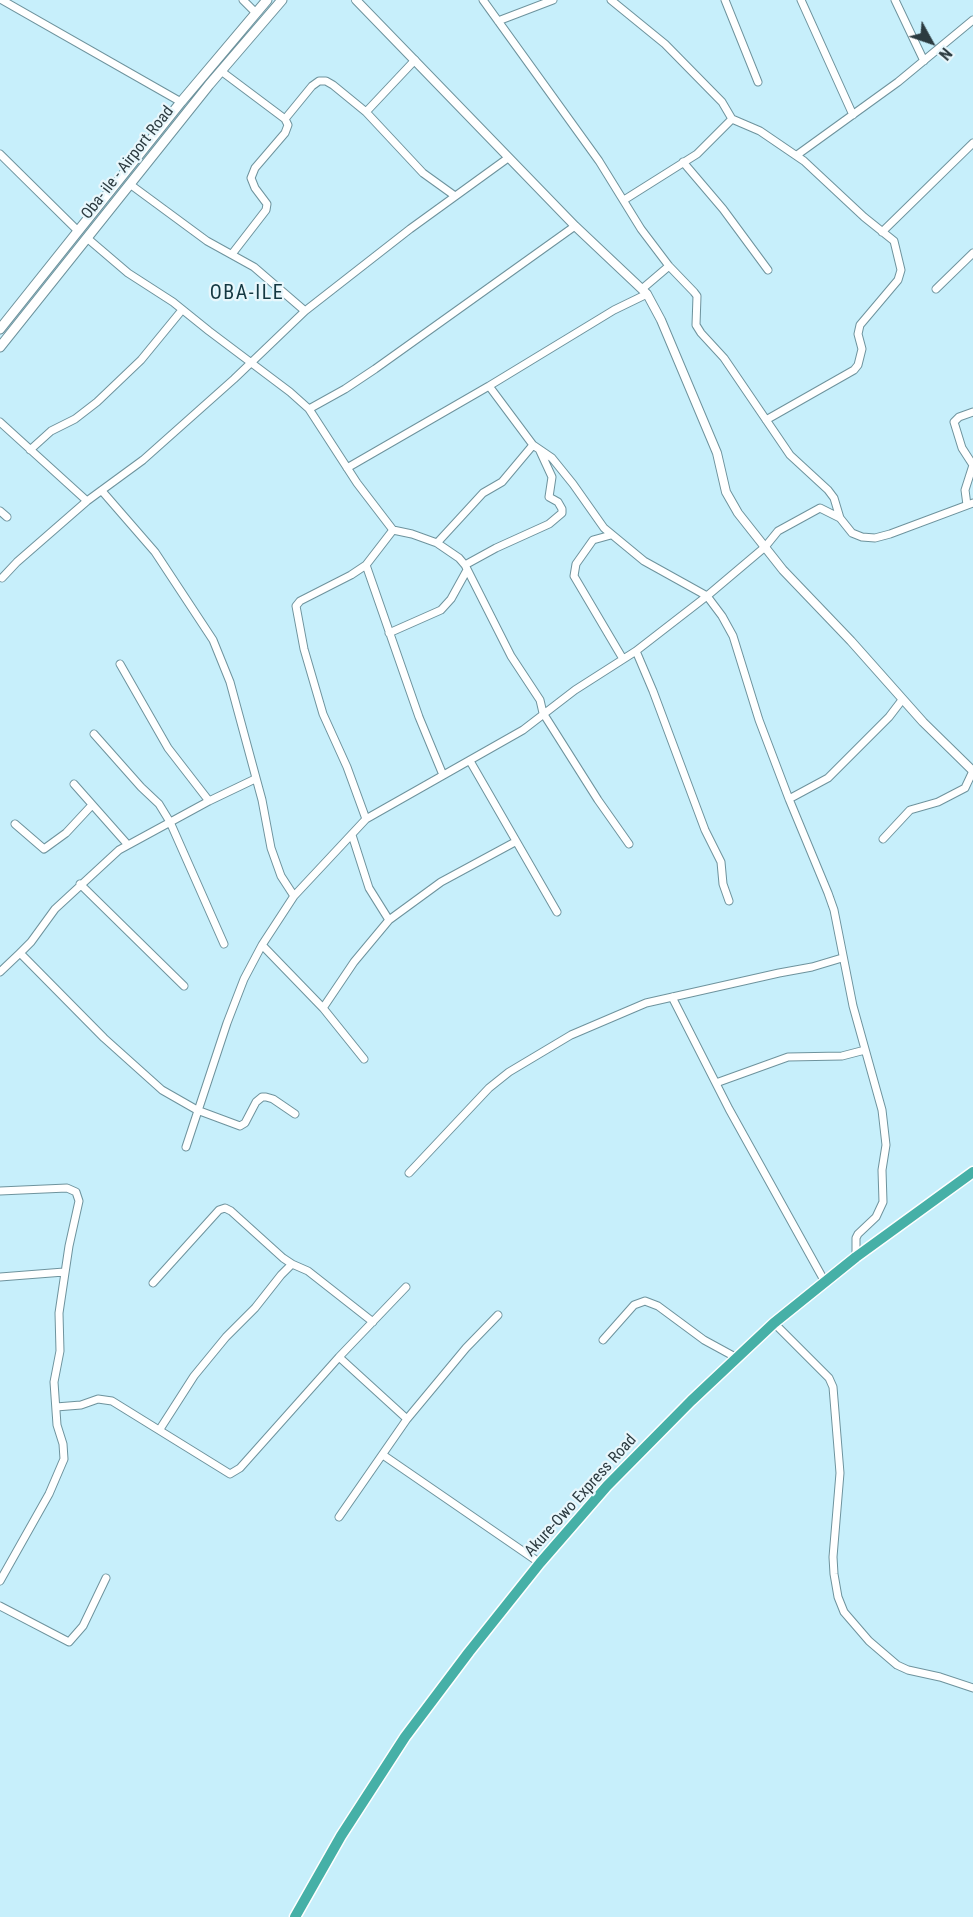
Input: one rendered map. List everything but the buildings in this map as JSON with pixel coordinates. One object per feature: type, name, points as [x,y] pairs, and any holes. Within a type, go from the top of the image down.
[{"type":"highway","name":"Akure-Owo Express Road","points":[[295,1917],[341,1836],[405,1737],[540,1563],[607,1486],[691,1401],[774,1323],[856,1257],[973,1172]]},
{"type":"main road","name":"Oba- ile - Airport Road","points":[[0,329],[267,0]]},
{"type":"main road","name":"Oba- ile - Airport Road","points":[[0,347],[279,1]]},
{"type":"street","points":[[2,0],[182,102]]},
{"type":"street","points":[[243,0],[256,13]]},
{"type":"street","points":[[356,0],[575,226],[645,292],[661,320],[717,453],[726,492],[738,513],[783,570],[851,641],[902,700],[973,771],[964,788],[938,802],[910,810],[884,839]]},
{"type":"street","points":[[483,0],[624,200],[641,229],[669,266],[697,296],[696,325],[701,333],[724,358],[790,455],[828,490],[834,498],[840,518]]},
{"type":"street","points":[[498,21],[553,0]]},
{"type":"street","points":[[611,0],[665,44],[722,102],[732,119],[760,131],[797,155],[894,241],[901,270],[891,291],[867,314],[860,325],[858,334],[862,350],[858,365],[854,370],[766,420]]},
{"type":"street","points":[[724,0],[758,82]]},
{"type":"street","points":[[801,0],[853,115]]},
{"type":"street","points":[[895,0],[924,61]]},
{"type":"street","points":[[797,155],[924,61],[973,20]]},
{"type":"street","points":[[366,112],[415,60]]},
{"type":"street","points":[[221,71],[285,119],[287,129],[255,168],[251,178],[255,188],[267,204],[266,210],[232,254]]},
{"type":"street","points":[[285,119],[319,81],[326,81],[366,112],[423,173],[455,196]]},
{"type":"street","points":[[624,200],[697,154],[732,119]]},
{"type":"street","points":[[882,232],[973,143]]},
{"type":"street","points":[[0,154],[78,231]]},
{"type":"street","points":[[2,578],[87,501],[143,460],[305,311],[410,229],[508,158]]},
{"type":"street","points":[[683,162],[723,209],[768,270]]},
{"type":"street","points":[[130,185],[207,241],[232,254],[268,278],[305,311]]},
{"type":"street","points":[[309,409],[375,369],[575,226]]},
{"type":"street","points":[[87,238],[128,273],[173,302],[309,409],[347,468],[393,530],[437,543],[466,568],[511,656],[540,700],[543,713],[629,844]]},
{"type":"street","points":[[936,289],[973,253]]},
{"type":"street","points":[[347,468],[645,292],[669,266]]},
{"type":"street","points":[[30,450],[51,431],[69,423],[97,402],[141,360],[182,310]]},
{"type":"street","points":[[389,633],[441,610],[451,598],[466,568],[496,548],[549,524],[562,513],[558,502],[549,497],[552,477],[536,447],[489,386]]},
{"type":"street","points":[[186,1148],[197,1110],[244,979],[262,945],[294,896],[366,819],[523,730],[596,675],[636,651],[765,547],[778,531],[816,509],[826,509],[840,518],[852,533],[875,538],[971,504],[965,490],[973,465],[962,448],[954,422],[962,415],[973,412]]},
{"type":"street","points":[[0,422],[87,501]]},
{"type":"street","points":[[536,447],[556,462],[611,535],[644,561],[706,596],[722,616],[733,636],[759,720],[834,910],[853,1006],[882,1110],[886,1145],[882,1170],[884,1202],[876,1217],[858,1234],[856,1257]]},
{"type":"street","points":[[437,543],[483,493],[502,482],[536,447]]},
{"type":"street","points":[[102,491],[155,552],[213,640],[230,682],[262,800],[271,848],[281,876],[294,896]]},
{"type":"street","points":[[0,511],[7,516]]},
{"type":"street","points":[[366,819],[347,767],[323,714],[304,649],[296,606],[300,601],[366,565],[393,530]]},
{"type":"street","points":[[611,535],[593,540],[576,564],[574,576],[623,659]]},
{"type":"street","points":[[366,565],[419,717],[443,775]]},
{"type":"street","points":[[636,651],[705,830],[721,862],[723,884],[729,901]]},
{"type":"street","points":[[120,664],[168,748],[209,801]]},
{"type":"street","points":[[789,800],[828,778],[889,717],[902,700]]},
{"type":"street","points":[[94,734],[159,804],[170,822],[224,944]]},
{"type":"street","points":[[470,761],[557,912]]},
{"type":"street","points":[[0,972],[31,942],[55,909],[119,850],[255,779]]},
{"type":"street","points":[[74,784],[128,845]]},
{"type":"street","points":[[15,824],[44,849],[66,833],[92,805]]},
{"type":"street","points":[[351,835],[369,888],[389,920]]},
{"type":"street","points":[[323,1008],[354,962],[389,920],[441,882],[515,842]]},
{"type":"street","points":[[80,884],[184,986]]},
{"type":"street","points":[[262,945],[323,1008],[364,1059]]},
{"type":"street","points":[[20,953],[104,1038],[162,1090],[197,1110],[240,1126],[262,1097],[273,1099],[295,1114]]},
{"type":"street","points":[[409,1173],[489,1088],[509,1072],[571,1035],[646,1003],[779,972],[812,967],[842,958]]},
{"type":"street","points":[[672,997],[716,1083],[825,1282]]},
{"type":"street","points":[[716,1083],[788,1057],[842,1056],[865,1050]]},
{"type":"street","points":[[0,1191],[67,1188],[76,1192],[79,1201],[64,1272],[59,1312],[60,1351],[54,1382],[57,1425],[63,1444],[64,1459],[59,1474],[0,1581]]},
{"type":"street","points":[[153,1283],[219,1210],[225,1208],[283,1258],[315,1276],[373,1322]]},
{"type":"street","points":[[160,1429],[194,1376],[292,1264]]},
{"type":"street","points":[[0,1277],[64,1272]]},
{"type":"street","points":[[56,1407],[71,1407],[105,1399],[119,1404],[226,1473],[234,1473],[406,1287]]},
{"type":"street","points":[[603,1340],[634,1305],[645,1301],[658,1306],[704,1340],[737,1358]]},
{"type":"street","points":[[339,1517],[407,1419],[466,1348],[498,1315]]},
{"type":"street","points":[[774,1323],[829,1378],[833,1387],[840,1473],[834,1574],[838,1597],[844,1612],[861,1633],[897,1665],[973,1688]]},
{"type":"street","points":[[339,1357],[407,1419]]},
{"type":"street","points":[[383,1455],[540,1563]]},
{"type":"street","points":[[0,1606],[69,1642],[83,1626],[106,1578]]},
{"type":"district","name":"OBA-ILE","points":[[247,294]]}]
